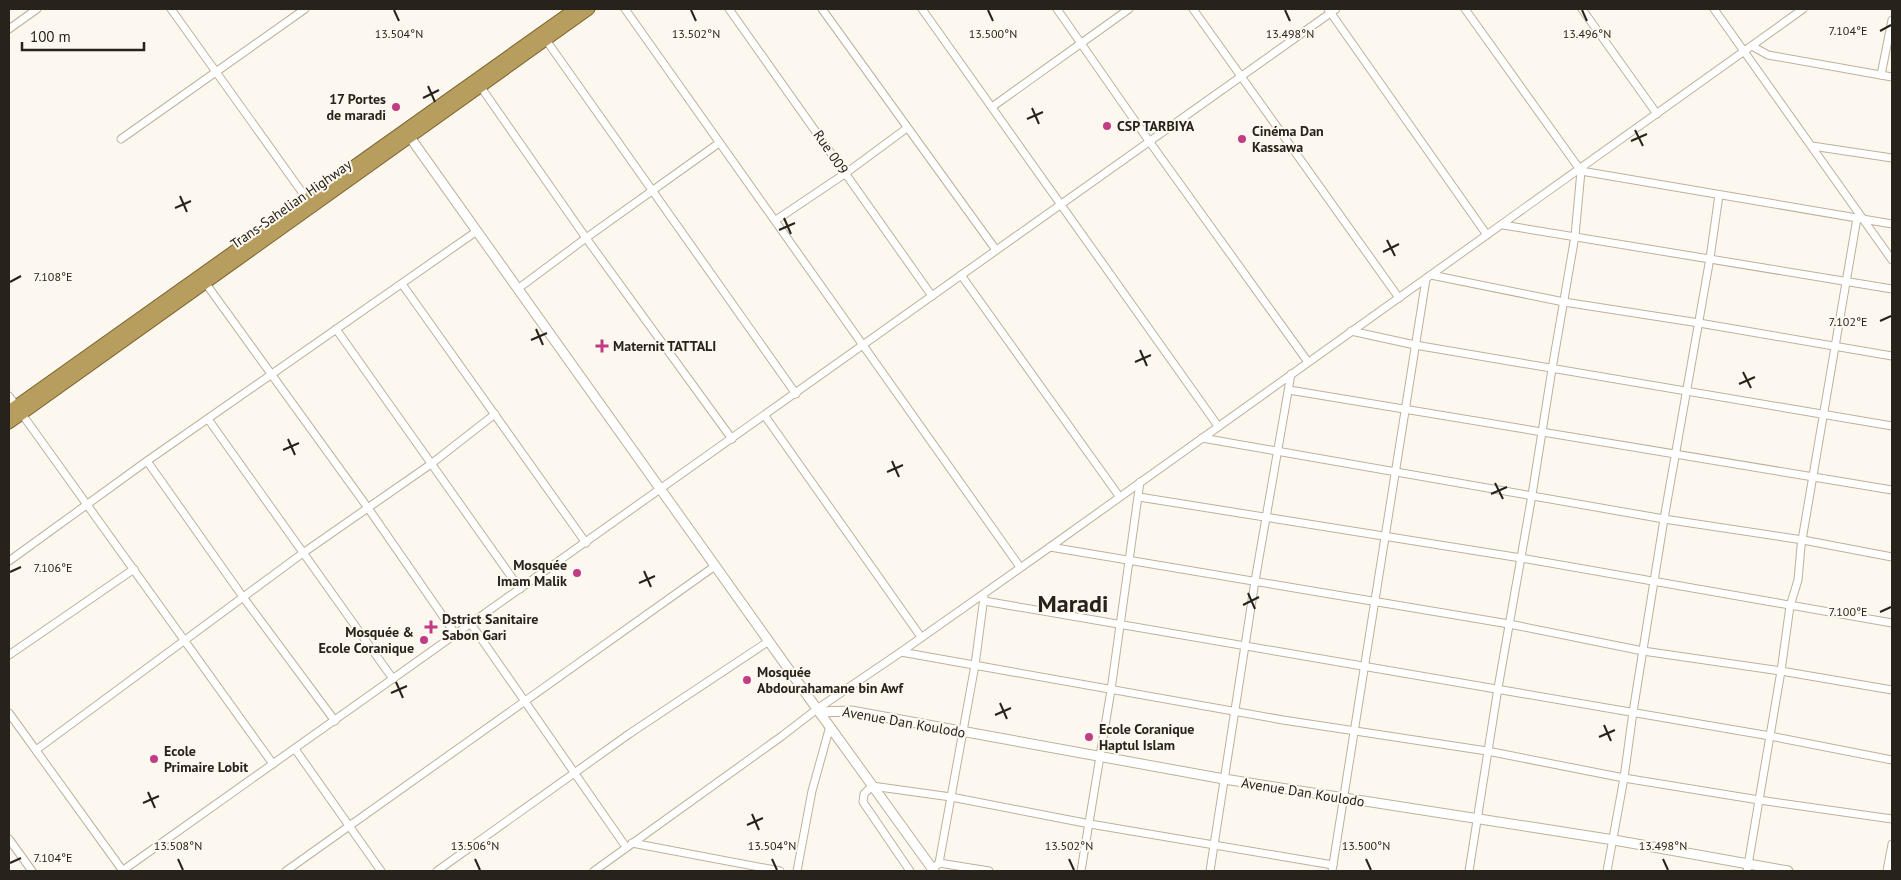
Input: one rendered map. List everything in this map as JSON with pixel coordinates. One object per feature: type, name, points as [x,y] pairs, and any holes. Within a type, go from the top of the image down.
[{"type":"highway","name":"Trans-Sahelian Highway","points":[[9,423],[16,410],[408,134],[575,9]]},
{"type":"highway","name":"Trans-Sahelian Highway","points":[[478,83],[546,40],[590,9]]},
{"type":"street","points":[[9,29],[37,9]]},
{"type":"street","points":[[171,9],[310,203]]},
{"type":"street","points":[[121,139],[305,9]]},
{"type":"street","points":[[625,9],[1020,567]]},
{"type":"street","name":"Rue 009","points":[[729,9],[932,296]]},
{"type":"street","points":[[822,9],[996,250]]},
{"type":"street","points":[[922,9],[1218,426]]},
{"type":"street","points":[[1057,9],[1149,141],[1308,362]]},
{"type":"street","points":[[992,107],[1129,9]]},
{"type":"street","points":[[1193,9],[1399,298]]},
{"type":"street","points":[[1465,9],[1580,170],[1575,236],[1487,751],[1469,871]]},
{"type":"street","points":[[1582,9],[1657,114]]},
{"type":"street","points":[[1714,9],[1812,146],[1860,218],[1892,260]]},
{"type":"street","points":[[594,871],[921,637],[984,597],[1020,567],[1503,225],[1803,9]]},
{"type":"street","points":[[9,713],[122,871],[864,346],[1331,10],[1487,235]]},
{"type":"street","points":[[1881,75],[1892,20]]},
{"type":"street","points":[[546,40],[796,394]]},
{"type":"street","points":[[1752,46],[1768,55],[1892,77]]},
{"type":"street","points":[[478,83],[586,238],[732,440]]},
{"type":"street","points":[[776,220],[846,173],[907,128]]},
{"type":"street","points":[[408,134],[872,786],[934,869]]},
{"type":"street","points":[[519,288],[719,143]]},
{"type":"street","points":[[1812,146],[1892,158]]},
{"type":"street","points":[[1580,170],[1892,224]]},
{"type":"street","points":[[1608,871],[1664,519],[1710,258],[1718,195]]},
{"type":"street","points":[[1747,868],[1781,671],[1790,606],[1798,580],[1823,414],[1860,218]]},
{"type":"street","points":[[1503,225],[1892,289]]},
{"type":"street","points":[[9,561],[147,461],[477,231]]},
{"type":"street","points":[[961,275],[1119,496]]},
{"type":"street","points":[[1428,277],[1564,302],[1699,322],[1892,356]]},
{"type":"street","points":[[872,786],[951,798],[1332,868],[1415,345],[1428,277]]},
{"type":"street","points":[[202,279],[368,508],[456,634]]},
{"type":"street","points":[[402,284],[586,543]]},
{"type":"street","points":[[336,330],[520,589]]},
{"type":"street","points":[[1352,331],[1415,345],[1892,426]]},
{"type":"street","points":[[1210,871],[1255,581],[1291,374]]},
{"type":"street","points":[[1289,390],[1892,490]]},
{"type":"street","points":[[9,396],[16,410],[87,504],[273,764]]},
{"type":"street","points":[[36,750],[303,553],[431,464],[495,414]]},
{"type":"street","points":[[765,416],[921,637]]},
{"type":"street","points":[[208,419],[393,679]]},
{"type":"street","points":[[1202,438],[1664,519],[1803,540],[1892,558]]},
{"type":"street","points":[[147,461],[243,597],[335,721]]},
{"type":"street","points":[[1081,871],[1111,690],[1140,482]]},
{"type":"street","points":[[1139,497],[1385,538],[1521,558],[1892,623]]},
{"type":"street","points":[[1050,547],[1374,603],[1509,624],[1643,651],[1781,671],[1892,690]]},
{"type":"street","points":[[286,871],[715,566]]},
{"type":"street","points":[[9,655],[134,569]]},
{"type":"street","points":[[984,597],[1119,625],[1498,688],[1770,736],[1892,760]]},
{"type":"street","points":[[934,869],[951,798],[975,665],[984,597]]},
{"type":"street","points":[[471,624],[573,773],[629,845],[780,871]]},
{"type":"street","points":[[437,871],[573,773],[683,697],[769,641]]},
{"type":"street","points":[[901,652],[1236,712],[1487,751],[1624,778],[1892,819]]},
{"type":"street","name":"Avenue Dan Koulodo","points":[[818,710],[851,711],[1224,779],[1614,840],[1747,868],[1788,871]]},
{"type":"street","points":[[797,871],[812,791],[830,726]]},
{"type":"street","points":[[295,749],[381,871]]},
{"type":"street","points":[[872,786],[864,794],[863,802],[910,871]]},
{"type":"street","points":[[9,839],[32,871]]},
{"type":"street","points":[[1887,871],[1892,844]]},
{"type":"street","points":[[934,869],[989,871]]},
{"type":"place","name":"17 Portes de maradi","points":[[396,107]]},
{"type":"place","name":"CSP TARBIYA","points":[[1107,126]]},
{"type":"place","name":"Cinéma Dan Kassawa","points":[[1242,139]]},
{"type":"place","name":"Maternit TATTALI","points":[[602,346]]},
{"type":"place","name":"Mosquée Imam Malik","points":[[577,573]]},
{"type":"place","name":"Dstrict Sanitaire Sabon Gari","points":[[431,627]]},
{"type":"place","name":"Mosquée & Ecole Coranique","points":[[424,640]]},
{"type":"place","name":"Mosquée Abdourahamane bin Awf","points":[[747,680]]},
{"type":"place","name":"Ecole Coranique Haptul Islam","points":[[1089,737]]},
{"type":"place","name":"Ecole Primaire Lobit","points":[[154,759]]},
{"type":"district","name":"Maradi","points":[[1073,603]]}]
